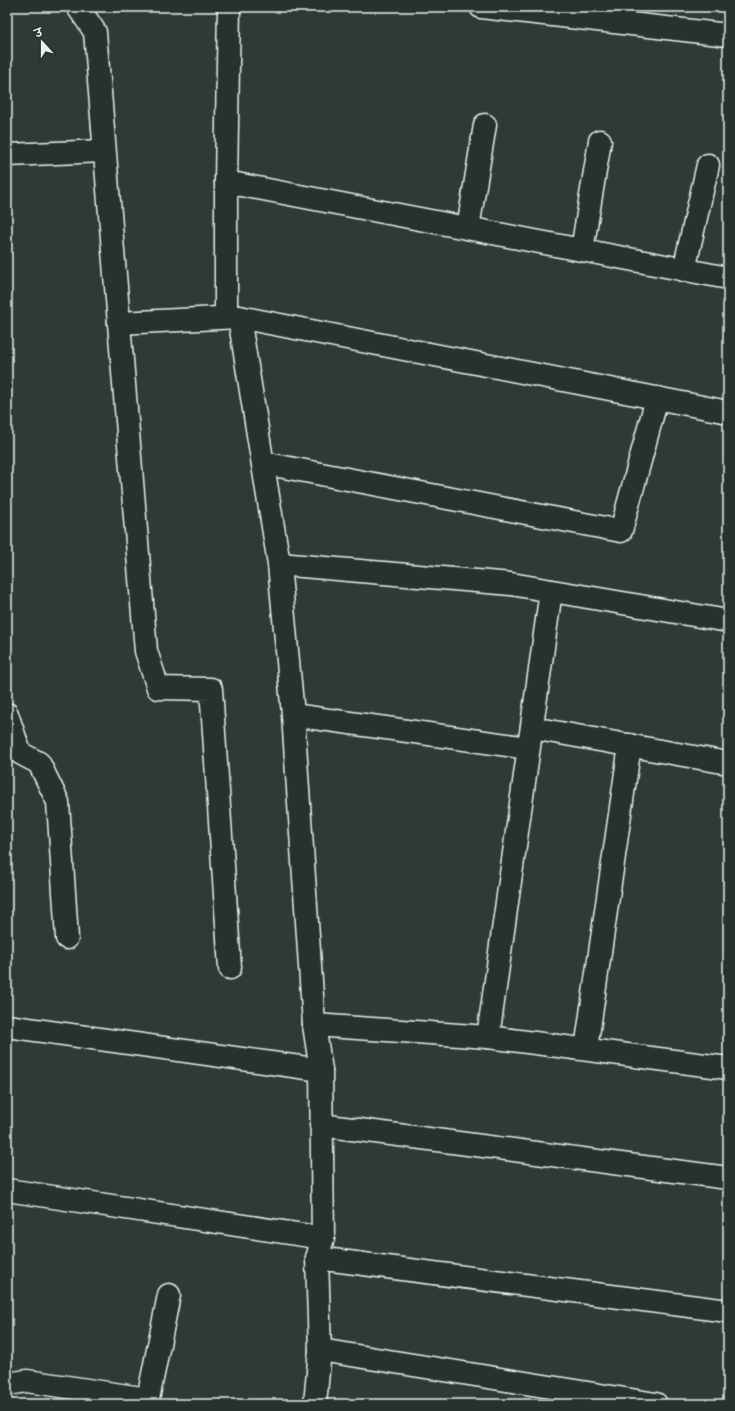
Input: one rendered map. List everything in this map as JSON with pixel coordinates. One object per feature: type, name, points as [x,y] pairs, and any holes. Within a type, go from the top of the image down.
[{"type":"street","points":[[78,7],[95,32],[146,652],[158,688],[211,688],[230,968]]},
{"type":"street","points":[[229,7],[226,182],[232,317],[263,463],[279,564],[294,715],[314,1026],[321,1070],[320,1350],[315,1404]]},
{"type":"street","points":[[481,7],[597,14],[728,35]]},
{"type":"street","points":[[468,228],[485,124]]},
{"type":"street","points":[[582,250],[600,141]]},
{"type":"street","points":[[7,155],[104,151]]},
{"type":"street","points":[[684,270],[708,165]]},
{"type":"street","points":[[226,182],[728,278]]},
{"type":"street","points":[[119,323],[232,317],[728,412]]},
{"type":"street","points":[[263,463],[621,531],[657,398]]},
{"type":"street","points":[[279,564],[511,584],[728,621]]},
{"type":"street","points":[[488,1037],[551,591]]},
{"type":"street","points":[[7,714],[20,753],[39,763],[58,802],[68,938]]},
{"type":"street","points":[[294,715],[530,738],[630,746],[728,763]]},
{"type":"street","points":[[586,1049],[630,746]]},
{"type":"street","points":[[7,1026],[321,1070]]},
{"type":"street","points":[[314,1026],[488,1037],[728,1068]]},
{"type":"street","points":[[321,1125],[728,1178]]},
{"type":"street","points":[[7,1190],[320,1248],[728,1311]]},
{"type":"street","points":[[7,1384],[27,1382],[148,1402],[169,1295]]},
{"type":"street","points":[[320,1350],[656,1404]]}]
